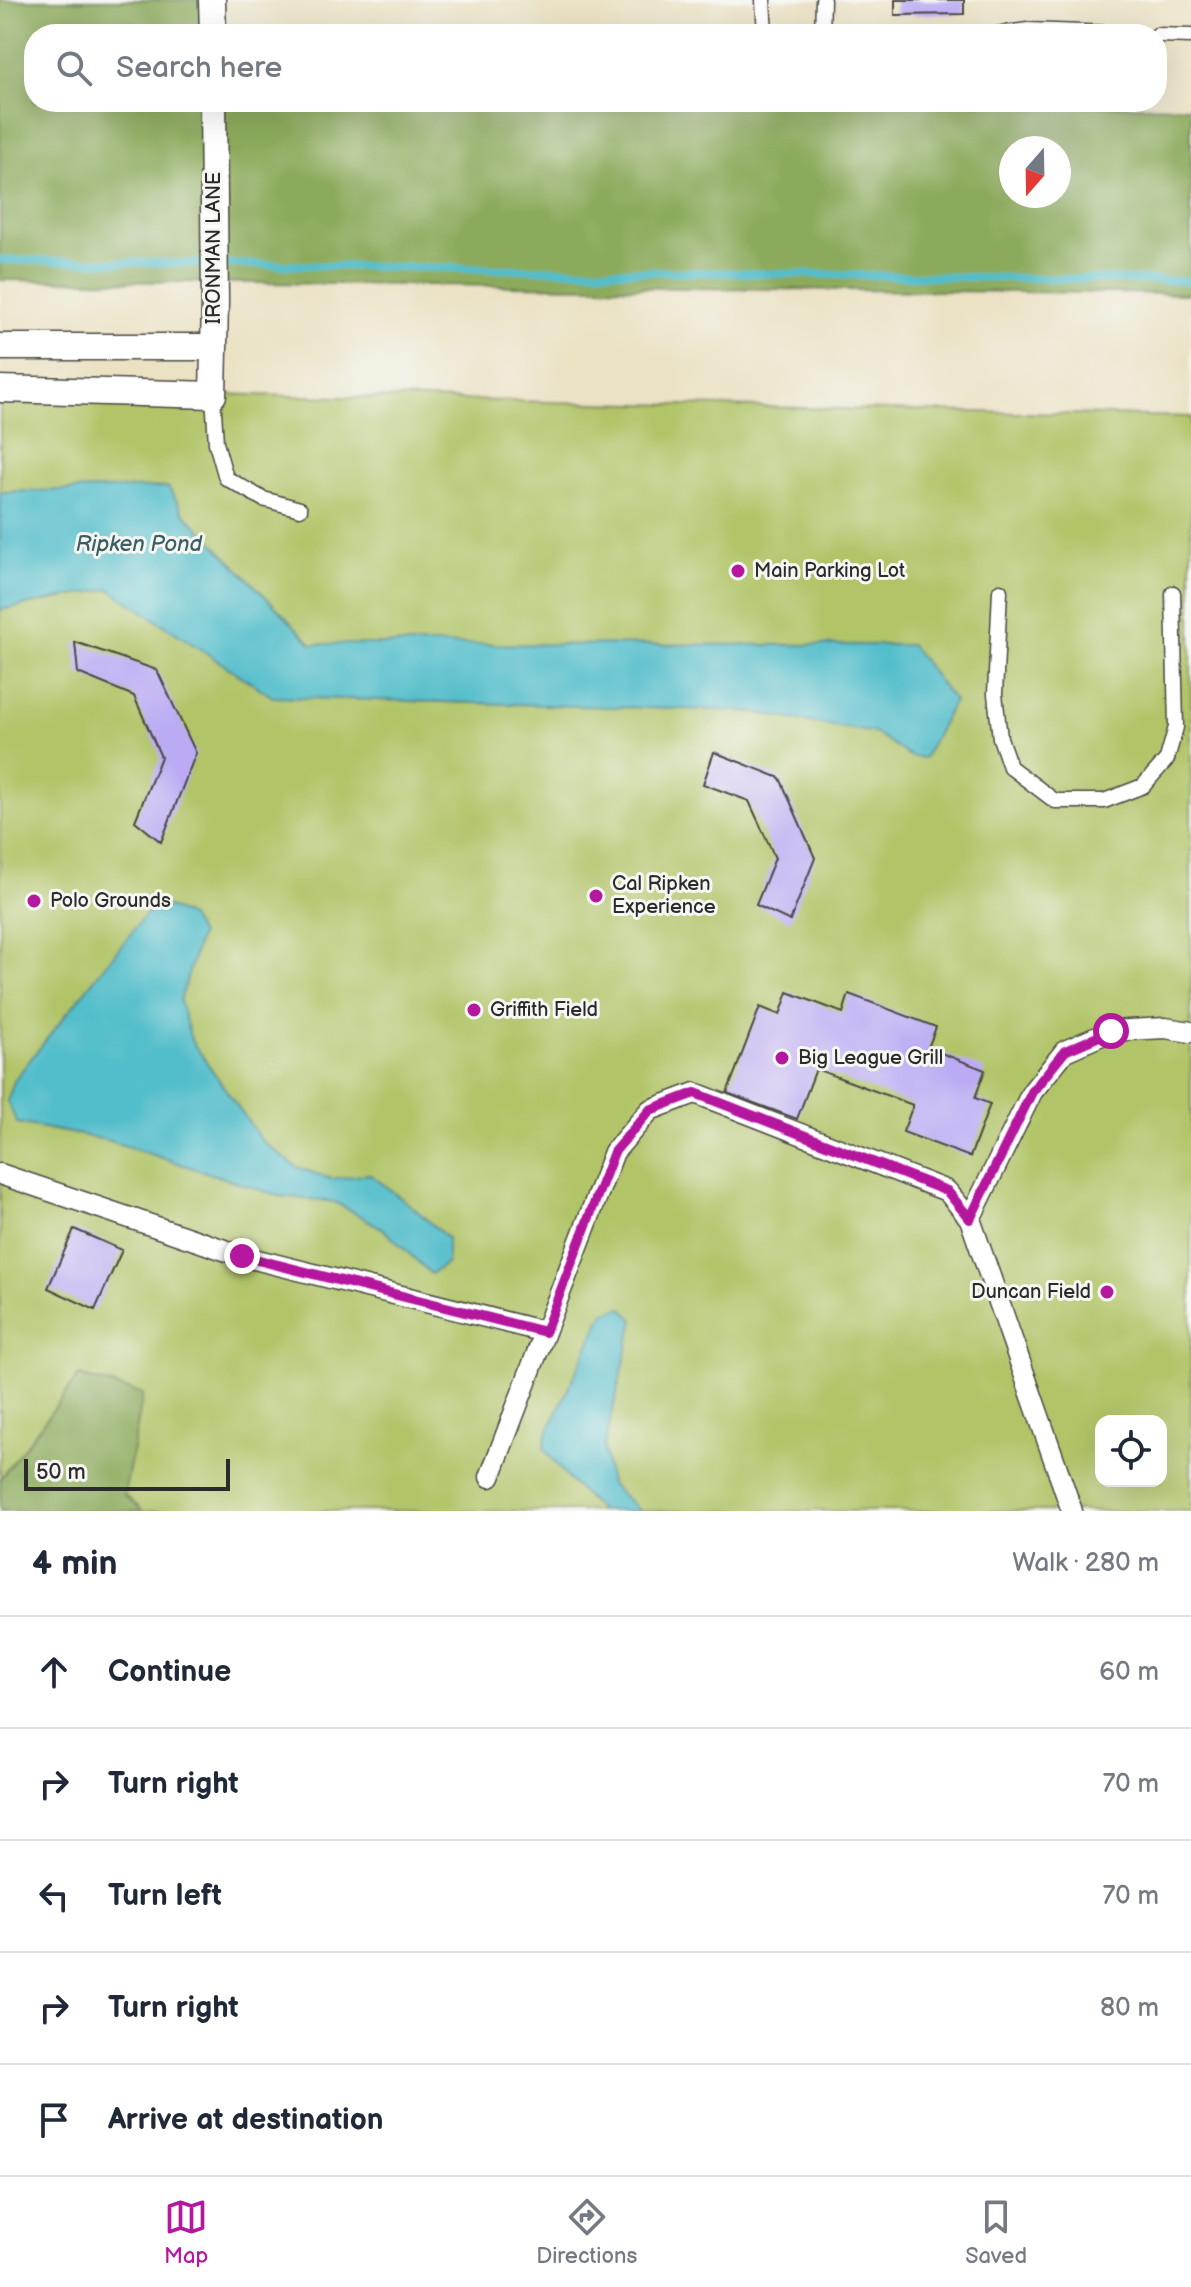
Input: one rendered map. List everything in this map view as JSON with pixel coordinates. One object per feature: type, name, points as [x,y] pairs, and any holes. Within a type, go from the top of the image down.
[{"type":"street","points":[[212,0],[213,24]]},
{"type":"street","name":"IRONMAN LANE","points":[[213,112],[213,395]]},
{"type":"street","points":[[0,347],[214,347]]},
{"type":"street","points":[[0,389],[213,395]]},
{"type":"street","points":[[970,1219],[1032,1092],[1065,1051],[1111,1031],[1165,1028],[1191,1032]]},
{"type":"street","points":[[490,1477],[614,1152],[650,1110],[695,1093],[947,1191],[970,1219],[1072,1511]]},
{"type":"street","points":[[0,1174],[242,1256],[545,1332]]},
{"type":"lane","points":[[763,0],[764,24]]},
{"type":"lane","points":[[822,24],[823,0]]},
{"type":"lane","points":[[1167,35],[1191,36]]},
{"type":"lane","points":[[213,395],[216,443],[226,478],[263,499],[300,509]]},
{"type":"lane","points":[[1000,591],[995,694],[1000,738],[1010,767],[1055,801],[1104,801],[1143,786],[1167,759],[1176,727],[1173,593]]},
{"type":"green space","points":[[0,0],[212,0],[213,24],[24,24],[24,112],[1167,112],[1167,107],[1191,107],[1191,294],[0,280]]},
{"type":"green space","name":"Cal Ripken Experience","points":[[0,389],[1191,417],[1191,1511],[143,1511],[124,1495],[143,1394],[79,1376],[0,1479]]},
{"type":"green space","points":[[79,1376],[143,1394],[124,1495],[143,1511],[0,1511],[0,1479]]},
{"type":"water","name":"Ripken Pond","points":[[168,487],[184,513],[312,644],[911,645],[954,701],[924,758],[910,756],[875,733],[744,711],[273,697],[109,589],[0,610],[0,492]]},
{"type":"water","points":[[166,906],[190,917],[200,935],[180,1001],[191,1040],[262,1141],[297,1167],[331,1179],[370,1174],[447,1238],[447,1263],[431,1274],[382,1228],[335,1202],[279,1196],[107,1140],[17,1123],[7,1101],[15,1079],[147,913]]},
{"type":"water","points":[[622,1308],[634,1320],[604,1448],[610,1484],[640,1511],[601,1511],[570,1481],[544,1449],[547,1434],[604,1312]]},
{"type":"building","points":[[895,0],[964,0],[964,14],[895,15]]},
{"type":"building","points":[[75,642],[157,670],[196,753],[161,842],[135,821],[161,757],[134,696],[78,673]]},
{"type":"building","points":[[714,752],[780,778],[815,858],[790,921],[756,905],[775,858],[749,801],[703,784]]},
{"type":"building","points":[[788,992],[843,1013],[849,994],[936,1027],[928,1048],[985,1070],[975,1098],[990,1104],[970,1157],[903,1132],[913,1105],[816,1069],[797,1119],[727,1093],[760,1007],[780,1015]]},
{"type":"building","points":[[74,1229],[122,1250],[95,1310],[48,1288]]},
{"type":"waterway","points":[[0,260],[1191,281]]},
{"type":"place","name":"Main Parking Lot","points":[[738,571]]},
{"type":"place","name":"Cal Ripken Experience","points":[[596,896]]},
{"type":"place","name":"Polo Grounds","points":[[34,901]]},
{"type":"place","name":"Griffith Field","points":[[474,1010]]},
{"type":"place","name":"Big League Grill","points":[[782,1058]]},
{"type":"place","name":"Duncan Field","points":[[1107,1292]]},
{"type":"route","points":[[242,1256],[545,1332],[614,1152],[650,1110],[695,1093],[947,1191],[970,1219],[1032,1092],[1065,1051],[1111,1031]]}]
